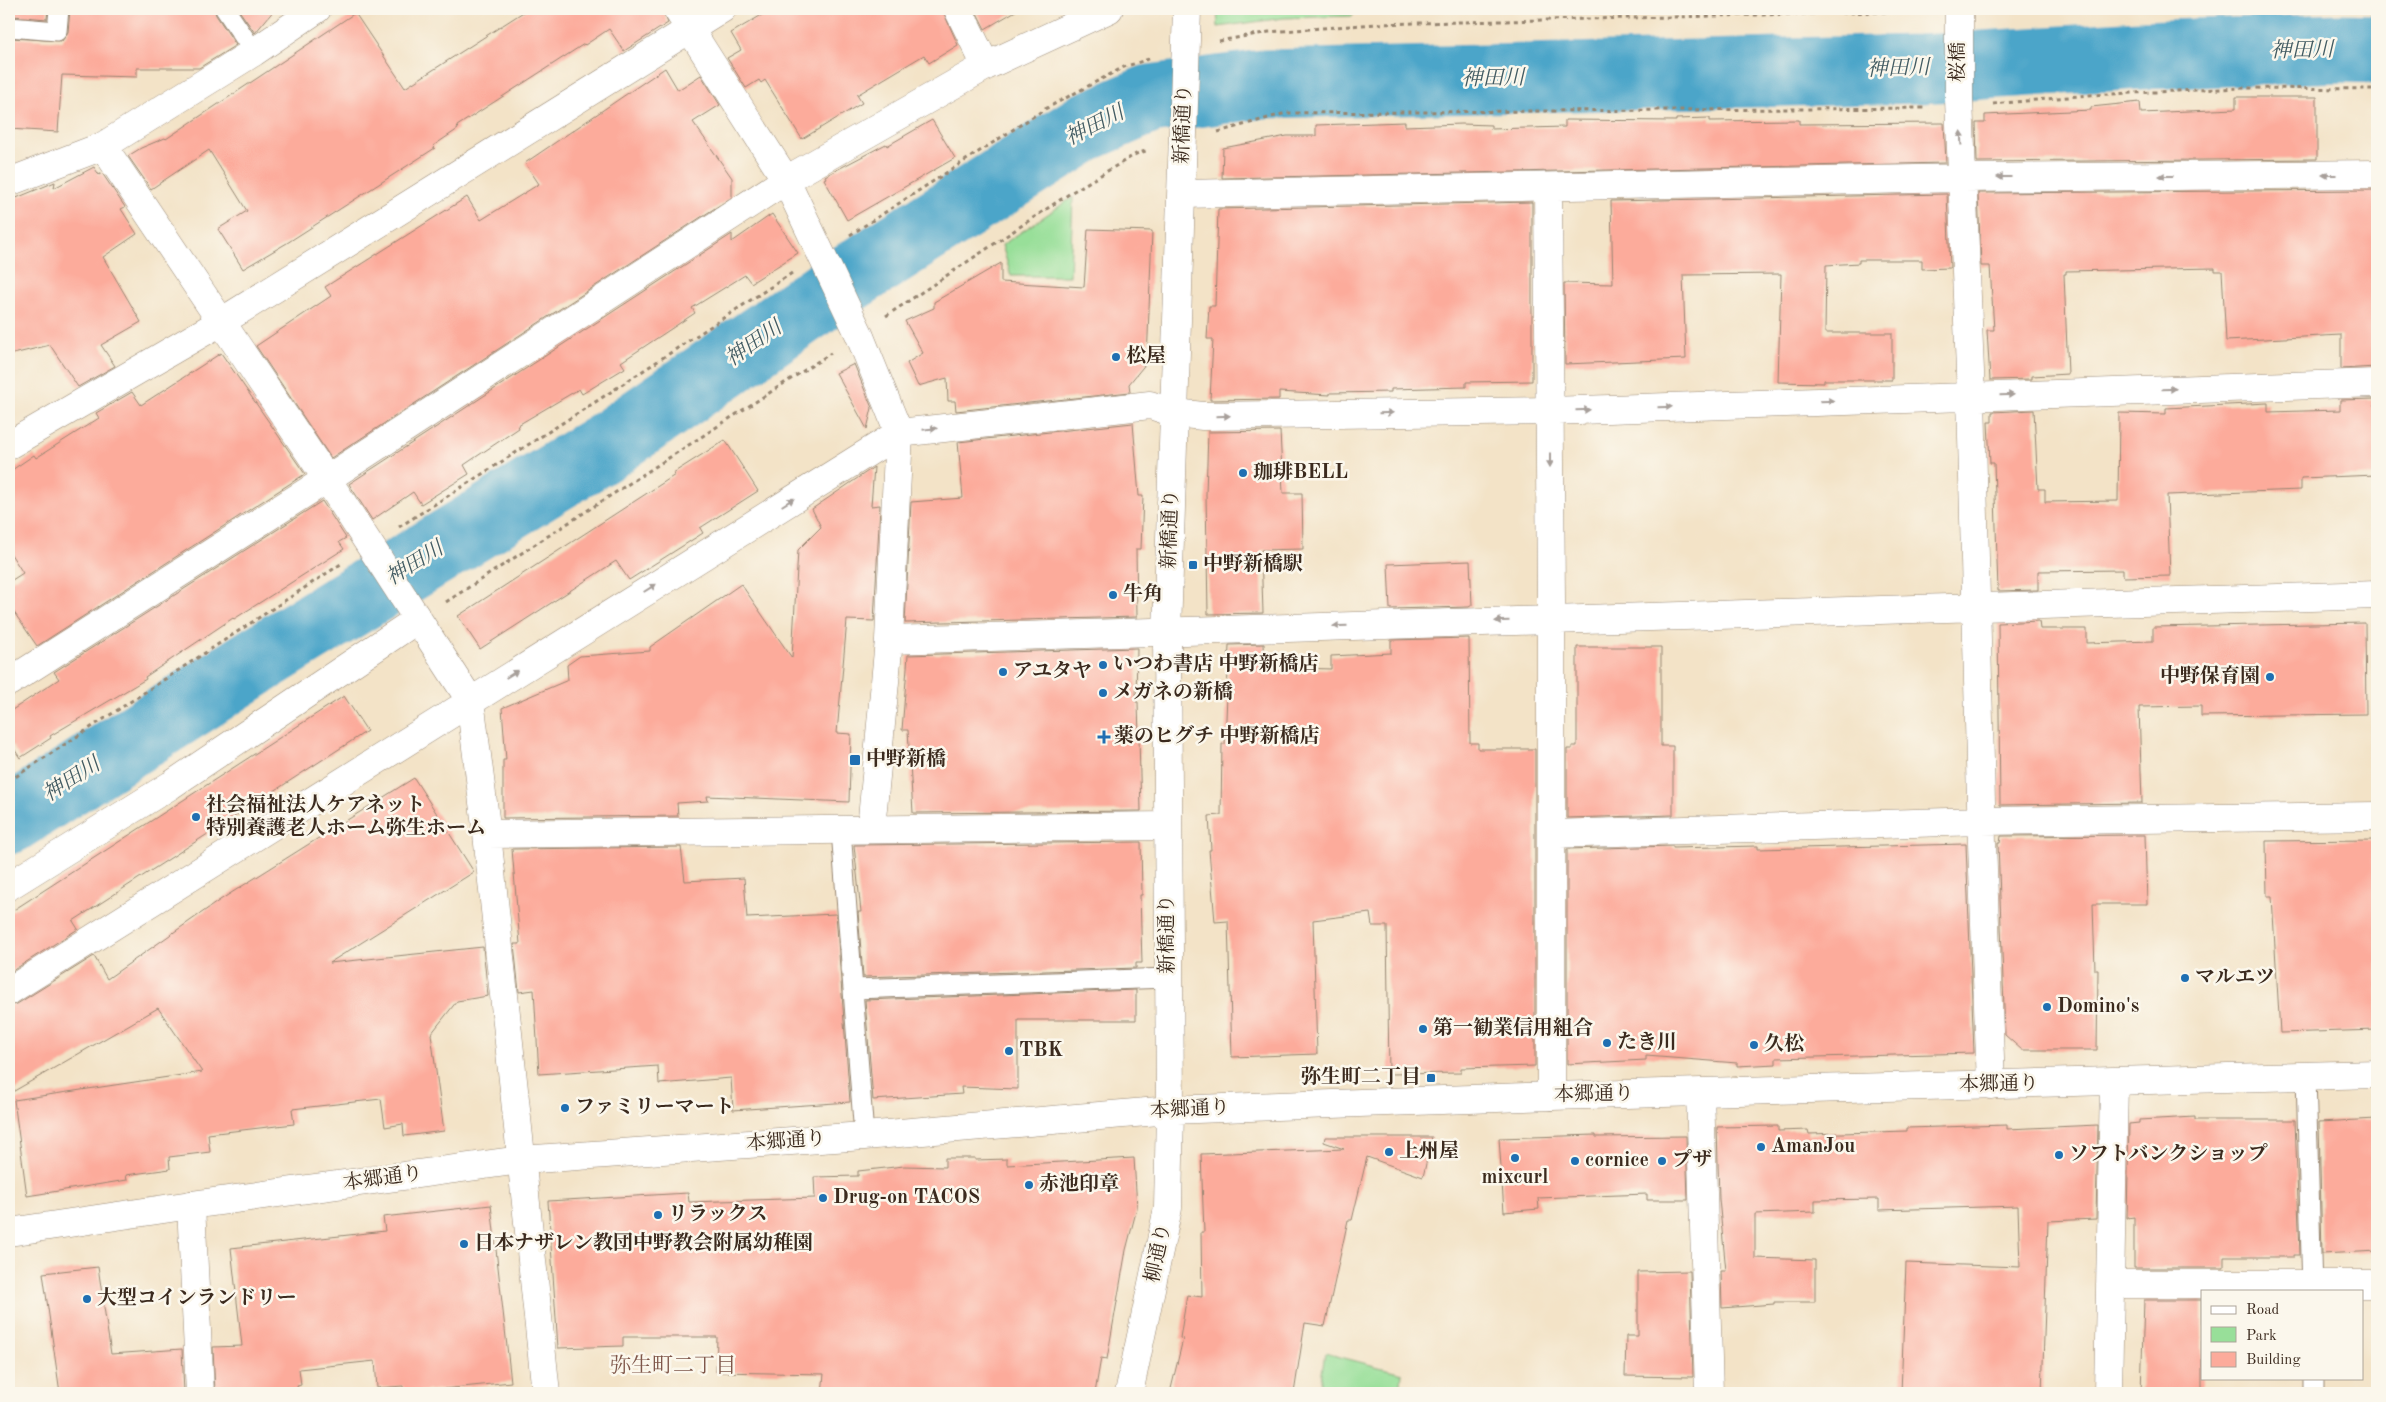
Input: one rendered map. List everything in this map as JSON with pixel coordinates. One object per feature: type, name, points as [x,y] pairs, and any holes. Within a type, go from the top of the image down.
[{"type":"street","points":[[9,182],[103,146],[254,52],[317,9]]},
{"type":"street","points":[[9,445],[221,322],[684,19],[722,9]]},
{"type":"street","points":[[958,9],[986,66]]},
{"type":"street","points":[[9,682],[327,479],[786,180],[986,66],[1109,9]]},
{"type":"street","name":"新橋通り","points":[[1170,1110],[1167,632],[1187,9]]},
{"type":"street","name":"桜橋","points":[[1959,14],[1959,99],[1964,178],[1978,605],[1981,821],[1990,1085]]},
{"type":"street","points":[[684,19],[786,180],[855,327],[900,433],[888,640],[871,828]]},
{"type":"street","points":[[103,146],[327,479],[470,700],[487,834],[546,1393]]},
{"type":"street","points":[[1182,194],[1964,178],[2377,174]]},
{"type":"street","points":[[1548,187],[1551,619],[1551,1096]]},
{"type":"street","points":[[9,991],[470,700],[900,433],[1150,405],[1175,413],[1203,416],[1550,411],[2377,383]]},
{"type":"street","points":[[888,640],[1978,605],[2377,595]]},
{"type":"street","points":[[9,886],[179,779],[416,616]]},
{"type":"street","points":[[1551,834],[1981,821],[2377,816]]},
{"type":"street","points":[[487,834],[1167,826]]},
{"type":"street","name":"本郷通り","points":[[9,1232],[521,1160],[864,1136],[1170,1110],[1551,1096],[2377,1074]]},
{"type":"street","points":[[2108,1393],[2114,1082]]},
{"type":"street","points":[[1700,1093],[1709,1393]]},
{"type":"street","name":"柳通り","points":[[1129,1393],[1168,1208],[1170,1110]]},
{"type":"street","points":[[191,1205],[200,1393]]},
{"type":"street","points":[[2110,1284],[2312,1288],[2377,1284]]},
{"type":"lane","points":[[9,27],[57,31],[59,9]]},
{"type":"lane","points":[[225,9],[254,52]]},
{"type":"lane","points":[[841,830],[864,1136]]},
{"type":"lane","points":[[854,989],[1168,978]]},
{"type":"lane","points":[[2306,1076],[2312,1288]]},
{"type":"lane","points":[[2314,1380],[2314,1393]]},
{"type":"path","points":[[9,782],[823,258],[1045,110],[1124,67],[1269,32],[1376,24],[1959,14]]},
{"type":"green space","points":[[1217,9],[1353,9],[1353,16],[1284,18],[1218,27]]},
{"type":"green space","points":[[1073,197],[1070,276],[1011,276],[1002,245]]},
{"type":"green space","points":[[1325,1353],[1402,1373],[1400,1393],[1319,1393]]},
{"type":"building","points":[[13,9],[48,9],[47,19],[13,16]]},
{"type":"building","points":[[70,9],[214,9],[236,45],[199,68],[137,68],[137,77],[62,75],[58,132],[9,129],[11,38],[62,41],[68,32]]},
{"type":"building","points":[[238,9],[275,9],[255,33]]},
{"type":"building","points":[[528,9],[662,9],[668,23],[624,51],[609,29],[457,126],[458,129],[433,146],[435,148],[243,269],[218,229],[247,211],[209,150],[151,189],[128,156],[141,148],[166,139],[355,13],[405,88]]},
{"type":"building","points":[[772,9],[942,9],[958,45],[929,63],[924,55],[857,95],[862,103],[802,139],[765,80],[761,83],[759,80],[746,88],[727,58],[741,50],[731,33]]},
{"type":"building","points":[[975,9],[1019,9],[985,29]]},
{"type":"building","points":[[665,68],[678,90],[701,75],[720,105],[693,122],[732,178],[732,197],[331,458],[256,346],[331,296],[325,287],[467,197],[481,220],[539,184],[525,163]]},
{"type":"building","points":[[2236,97],[2317,97],[2317,159],[1977,162],[1976,123],[1985,123],[1985,115],[2091,110],[2091,107],[2140,102],[2141,113],[2236,109]]},
{"type":"building","points":[[1710,118],[1710,121],[1799,120],[1799,124],[1944,123],[1946,163],[1222,178],[1223,148],[1287,136],[1316,136],[1316,125],[1405,122],[1405,126],[1491,125],[1491,129],[1565,127],[1565,120],[1676,121],[1676,119]]},
{"type":"building","points":[[932,120],[955,158],[847,220],[824,179],[826,178],[825,176],[886,144],[887,146]]},
{"type":"building","points":[[94,167],[99,175],[102,173],[125,207],[121,209],[137,234],[103,257],[141,322],[101,345],[115,366],[78,387],[50,345],[9,355],[9,201],[55,182],[54,188]]},
{"type":"building","points":[[2377,190],[2376,367],[2341,369],[2341,335],[2226,341],[2222,271],[2215,271],[2215,268],[2066,271],[2066,274],[2064,274],[2068,374],[2032,376],[2032,379],[1990,380],[1987,330],[1994,330],[1990,266],[1981,266],[1978,193]]},
{"type":"building","points":[[1947,194],[1950,268],[1922,269],[1922,260],[1859,260],[1859,263],[1826,265],[1825,333],[1892,333],[1892,380],[1824,380],[1824,383],[1778,382],[1781,274],[1683,275],[1686,359],[1565,364],[1564,283],[1613,284],[1611,201]]},
{"type":"building","points":[[1532,202],[1532,381],[1466,382],[1466,387],[1391,389],[1391,392],[1330,393],[1330,395],[1279,392],[1279,399],[1210,400],[1213,339],[1207,339],[1209,306],[1215,306],[1218,209]]},
{"type":"building","points":[[772,214],[798,253],[751,283],[745,275],[692,308],[695,313],[621,362],[625,368],[582,394],[579,389],[518,425],[519,428],[464,465],[469,474],[421,504],[413,492],[372,520],[349,484],[732,234],[732,242]]},
{"type":"building","points":[[1088,229],[1152,231],[1147,362],[1129,384],[1130,392],[956,411],[955,401],[948,401],[947,378],[918,386],[907,363],[923,353],[905,321],[934,308],[934,302],[1001,263],[1001,282],[1084,287]]},
{"type":"building","points":[[221,353],[305,474],[37,646],[9,605],[9,582],[23,573],[9,551],[9,472],[34,455],[36,458],[99,418],[96,413],[132,392],[141,405]]},
{"type":"building","points":[[854,364],[872,408],[867,429],[836,373]]},
{"type":"building","points":[[2375,399],[2375,406],[2377,406],[2377,475],[2301,478],[2301,490],[2167,495],[2170,576],[2123,577],[2123,570],[2038,571],[2038,590],[1998,591],[1994,463],[1990,463],[1988,422],[1992,422],[1992,412],[2034,410],[2038,489],[2045,489],[2045,502],[2118,501],[2119,413],[2166,414],[2166,408],[2268,403],[2268,412],[2340,410],[2340,400]]},
{"type":"building","points":[[1133,423],[1139,496],[1143,496],[1141,549],[1136,549],[1137,617],[905,623],[911,502],[963,498],[958,442]]},
{"type":"building","points":[[1280,431],[1283,493],[1302,493],[1303,549],[1261,550],[1263,613],[1208,614],[1206,494],[1208,432]]},
{"type":"building","points":[[725,440],[758,491],[700,528],[703,533],[629,580],[616,561],[480,649],[458,616],[675,475],[673,473]]},
{"type":"building","points":[[874,467],[871,506],[880,505],[874,621],[847,620],[837,733],[851,734],[849,802],[707,796],[708,801],[677,803],[678,816],[503,818],[503,760],[506,760],[502,708],[568,680],[567,665],[580,656],[650,651],[650,647],[741,584],[792,658],[798,550],[821,527],[812,509]]},
{"type":"building","points":[[322,501],[346,538],[339,542],[344,549],[233,618],[145,677],[146,679],[50,736],[51,738],[20,758],[9,741],[9,712],[59,679],[54,672]]},
{"type":"building","points":[[1470,561],[1472,605],[1469,607],[1390,609],[1388,564]]},
{"type":"building","points":[[2039,621],[2040,629],[2087,629],[2087,643],[2153,641],[2153,627],[2365,623],[2366,714],[2201,716],[2201,706],[2139,707],[2142,803],[2000,805],[1998,623]]},
{"type":"building","points":[[1469,638],[1470,743],[1478,743],[1478,749],[1535,749],[1535,1066],[1461,1068],[1461,1073],[1389,1074],[1387,926],[1372,926],[1370,913],[1313,920],[1317,1054],[1232,1057],[1228,921],[1215,922],[1209,850],[1211,850],[1209,816],[1221,815],[1222,744],[1225,744],[1229,645],[1264,644],[1265,667],[1331,669],[1331,656],[1391,653],[1391,640]]},
{"type":"building","points":[[1577,647],[1661,647],[1661,746],[1673,746],[1673,815],[1567,818],[1567,749],[1577,746]]},
{"type":"building","points":[[1137,648],[1136,702],[1138,702],[1141,811],[913,813],[908,730],[902,730],[908,655]]},
{"type":"building","name":"社会福祉法人ケアネット 特別養護老人ホーム弥生ホーム","points":[[344,696],[367,731],[73,921],[78,929],[9,973],[9,913]]},
{"type":"building","points":[[414,778],[474,872],[329,963],[483,947],[488,996],[457,1001],[431,1034],[444,1131],[404,1136],[403,1124],[385,1127],[381,1099],[292,1109],[294,1124],[208,1134],[210,1152],[169,1157],[170,1169],[126,1175],[127,1180],[27,1196],[14,1100],[202,1072],[158,1008],[9,1094],[9,1006],[17,1004],[94,956],[107,979],[220,900]]},
{"type":"building","points":[[2145,835],[2147,904],[2093,904],[2095,970],[2098,970],[2097,1050],[2022,1050],[2005,1035],[1998,843],[2000,843],[2001,836]]},
{"type":"building","points":[[2377,840],[2377,1030],[2280,1033],[2272,896],[2267,896],[2266,841]]},
{"type":"building","points":[[1141,842],[1142,963],[1136,963],[1136,968],[863,977],[858,912],[861,912],[854,845]]},
{"type":"building","points":[[1966,844],[1974,1053],[1776,1058],[1776,1064],[1737,1066],[1737,1063],[1646,1056],[1646,1060],[1567,1064],[1567,849],[1758,846],[1758,849]]},
{"type":"building","points":[[681,847],[685,881],[744,878],[747,918],[836,914],[850,1102],[733,1110],[731,1078],[659,1084],[658,1066],[539,1074],[534,990],[519,992],[514,944],[520,944],[512,849]]},
{"type":"building","points":[[1136,990],[1136,1020],[1018,1020],[1018,1089],[961,1087],[962,1094],[873,1100],[865,1000]]},
{"type":"building","points":[[2195,1117],[2195,1120],[2295,1120],[2300,1255],[2294,1255],[2294,1257],[2224,1257],[2224,1268],[2134,1268],[2134,1217],[2127,1218],[2129,1124],[2139,1123],[2139,1120]]},
{"type":"building","points":[[2377,1119],[2377,1251],[2322,1254],[2319,1122]]},
{"type":"building","points":[[2007,1125],[2007,1129],[2098,1125],[2096,1219],[2048,1221],[2042,1393],[1901,1393],[1906,1263],[2020,1267],[2018,1206],[1879,1210],[1879,1199],[1815,1200],[1815,1212],[1755,1214],[1755,1258],[1815,1260],[1815,1302],[1774,1302],[1774,1304],[1722,1308],[1721,1271],[1726,1271],[1719,1199],[1717,1127],[1778,1126],[1778,1131],[1808,1130],[1809,1134],[1907,1131],[1907,1128]]},
{"type":"building","points":[[1596,1135],[1596,1137],[1686,1136],[1688,1200],[1647,1200],[1647,1194],[1538,1198],[1539,1209],[1504,1212],[1499,1138]]},
{"type":"building","points":[[1325,1137],[1432,1137],[1423,1177],[1367,1157],[1352,1220],[1348,1220],[1325,1326],[1305,1323],[1294,1393],[1170,1393],[1183,1339],[1180,1338],[1187,1295],[1202,1297],[1201,1232],[1204,1232],[1201,1154],[1344,1149],[1324,1142]]},
{"type":"building","points":[[945,1158],[975,1158],[975,1160],[1007,1159],[1007,1165],[1134,1158],[1137,1208],[1126,1250],[1107,1359],[1101,1358],[1095,1393],[822,1393],[824,1374],[716,1372],[717,1337],[623,1337],[623,1346],[558,1348],[548,1201],[688,1193],[689,1202],[815,1198],[814,1177],[858,1176],[858,1171],[904,1166],[945,1167]]},
{"type":"building","points":[[491,1205],[511,1382],[404,1393],[403,1386],[377,1388],[375,1361],[299,1369],[301,1385],[297,1386],[298,1390],[276,1393],[215,1393],[213,1347],[242,1346],[231,1248],[385,1231],[383,1217]]},
{"type":"building","points":[[98,1267],[111,1354],[182,1349],[184,1393],[60,1393],[43,1273]]},
{"type":"building","points":[[1690,1271],[1693,1377],[1625,1376],[1626,1336],[1638,1336],[1638,1272]]},
{"type":"building","points":[[2144,1300],[2201,1300],[2202,1393],[2141,1393]]},
{"type":"waterway","name":"神田川","points":[[9,820],[263,657],[611,443],[849,278],[1088,126],[1150,99],[1264,84],[1920,69],[2140,55],[2340,48],[2377,49]]},
{"type":"place","name":"松屋","points":[[1116,357]]},
{"type":"place","name":"珈琲BELL","points":[[1243,473]]},
{"type":"place","name":"中野新橋駅","points":[[1193,565]]},
{"type":"place","name":"牛角","points":[[1113,595]]},
{"type":"place","name":"いつわ書店 中野新橋店","points":[[1103,665]]},
{"type":"place","name":"アユタヤ","points":[[1003,672]]},
{"type":"place","name":"中野保育園","points":[[2270,677]]},
{"type":"place","name":"メガネの新橋","points":[[1103,693]]},
{"type":"place","name":"薬のヒグチ 中野新橋店","points":[[1104,737]]},
{"type":"place","name":"中野新橋","points":[[855,760]]},
{"type":"place","name":"社会福祉法人ケアネット 特別養護老人ホーム弥生ホーム","points":[[196,817]]},
{"type":"place","name":"マルエツ","points":[[2185,978]]},
{"type":"place","name":"Domino's","points":[[2047,1007]]},
{"type":"place","name":"第一勧業信用組合","points":[[1423,1029]]},
{"type":"place","name":"たき川","points":[[1607,1043]]},
{"type":"place","name":"久松","points":[[1754,1045]]},
{"type":"place","name":"TBK","points":[[1009,1051]]},
{"type":"place","name":"弥生町二丁目","points":[[1431,1078]]},
{"type":"place","name":"ファミリーマート","points":[[565,1108]]},
{"type":"place","name":"AmanJou","points":[[1761,1147]]},
{"type":"place","name":"上州屋","points":[[1389,1152]]},
{"type":"place","name":"ソフトバンクショップ","points":[[2059,1155]]},
{"type":"place","name":"mixcurl","points":[[1515,1158]]},
{"type":"place","name":"cornice","points":[[1575,1161]]},
{"type":"place","name":"プザ","points":[[1662,1161]]},
{"type":"place","name":"赤池印章","points":[[1029,1185]]},
{"type":"place","name":"Drug-on TACOS","points":[[823,1198]]},
{"type":"place","name":"リラックス","points":[[658,1215]]},
{"type":"place","name":"日本ナザレン教団中野教会附属幼稚園","points":[[464,1244]]},
{"type":"place","name":"大型コインランドリー","points":[[87,1299]]},
{"type":"district","name":"弥生町二丁目","points":[[673,1366]]}]
